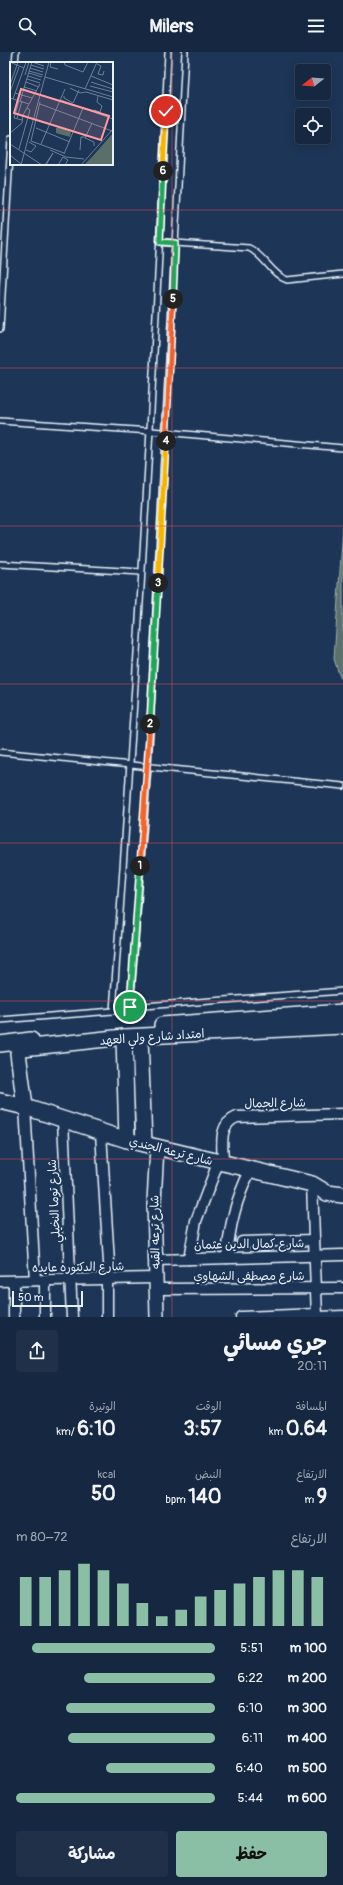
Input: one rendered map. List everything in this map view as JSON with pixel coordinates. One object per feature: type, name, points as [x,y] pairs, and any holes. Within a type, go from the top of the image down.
[{"type":"main road","name":"امتداد شارع ولي العهد","points":[[124,1033],[343,1012]]},
{"type":"main road","name":"امتداد شارع ولي العهد","points":[[124,1033],[140,1037],[343,1026]]},
{"type":"main road","points":[[0,1044],[17,1046],[124,1033],[127,1140]]},
{"type":"main road","name":"شارع ترعه القبه","points":[[140,1037],[151,1146]]},
{"type":"main road","points":[[17,1046],[25,1107]]},
{"type":"main road","name":"شارع ترعه الجندي","points":[[0,1101],[25,1107],[127,1140],[312,1184],[326,1193],[343,1195]]},
{"type":"street","points":[[25,1107],[40,1280],[45,1317]]},
{"type":"street","name":"شارع الجمال","points":[[221,1163],[223,1130],[226,1124],[236,1117],[343,1114]]},
{"type":"street","name":"شارع توما النخيلي","points":[[63,1120],[72,1317]]},
{"type":"street","points":[[101,1132],[109,1279],[107,1317]]},
{"type":"street","name":"شارع ترعه القبه","points":[[151,1146],[154,1194],[157,1317]]},
{"type":"street","points":[[189,1259],[196,1221],[221,1163]]},
{"type":"street","points":[[227,1258],[231,1222],[236,1204],[250,1170]]},
{"type":"street","points":[[312,1184],[318,1316]]},
{"type":"street","points":[[242,1242],[314,1240]]},
{"type":"street","name":"شارع كمال الدين عثمان","points":[[155,1260],[343,1255]]},
{"type":"street","name":"شارع الدكتوره عايده","points":[[0,1281],[109,1279],[156,1283]]},
{"type":"street","points":[[14,1280],[14,1317]]},
{"type":"street","name":"شارع مصطفى الشهاوي","points":[[156,1283],[343,1288]]},
{"type":"street","points":[[241,1317],[343,1316]]},
{"type":"lane","points":[[15,62],[16,52]]},
{"type":"lane","points":[[113,1011],[151,431],[168,52]]},
{"type":"lane","points":[[130,1007],[148,766],[185,52]]},
{"type":"lane","points":[[0,329],[10,156]]},
{"type":"lane","points":[[160,242],[250,248],[260,255],[280,276],[287,280],[343,274]]},
{"type":"lane","points":[[0,421],[166,432],[343,448]]},
{"type":"lane","points":[[0,564],[142,572]]},
{"type":"lane","points":[[0,752],[343,786]]},
{"type":"lane","points":[[0,1020],[113,1011],[130,1007],[343,991]]},
{"type":"green space","points":[[343,526],[343,681],[340,677],[334,659]]},
{"type":"route","points":[[130,1007],[148,766],[175,243],[160,242],[166,111]]}]
